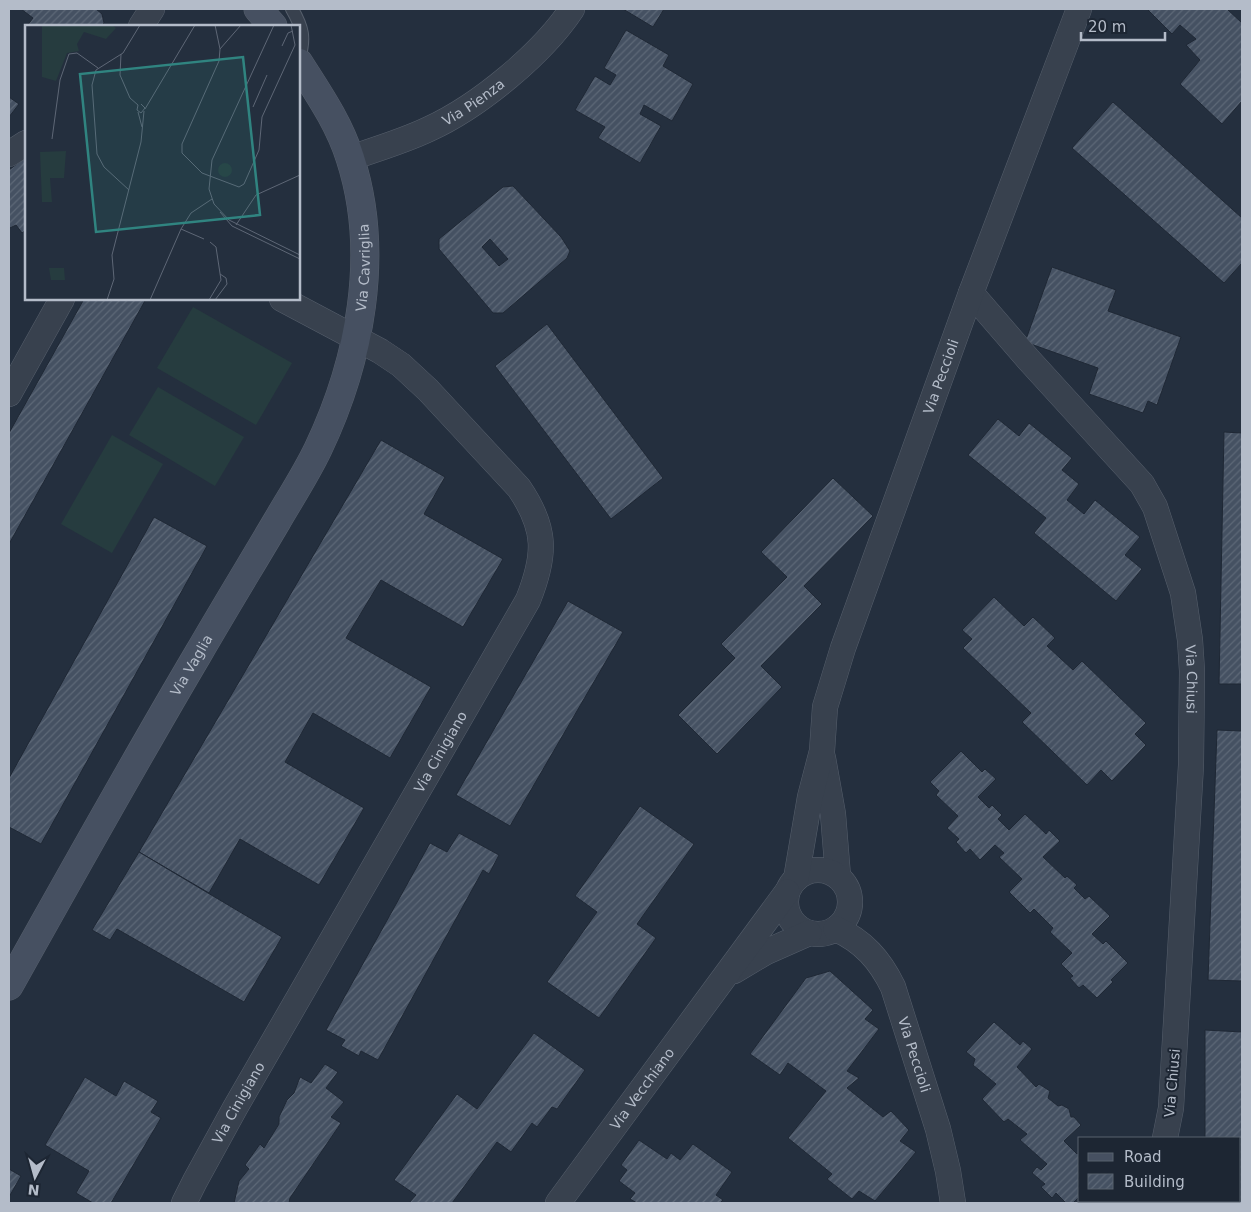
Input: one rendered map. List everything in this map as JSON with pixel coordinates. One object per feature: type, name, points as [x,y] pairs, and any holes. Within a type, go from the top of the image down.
[{"type":"street","points":[[141,25],[152,9]]},
{"type":"street","points":[[258,9],[272,25]]},
{"type":"street","name":"Via Pienza","points":[[350,158],[420,133],[462,110],[529,59],[550,38],[572,9]]},
{"type":"street","name":"Via Peccioli","points":[[792,885],[810,797],[822,751],[825,707],[842,648],[971,293],[1079,9]]},
{"type":"street","name":"Via Cavriglia","points":[[300,63],[333,118],[350,158],[361,204],[364,238],[363,286],[355,338]]},
{"type":"street","points":[[9,154],[25,144]]},
{"type":"street","name":"Via Chiusi","points":[[971,293],[1028,359],[1142,484],[1155,508],[1183,593],[1190,640],[1192,672],[1191,765],[1171,1108],[1165,1137]]},
{"type":"street","points":[[9,394],[61,300]]},
{"type":"street","name":"Via Cinigiano","points":[[184,1203],[235,1108],[528,600],[538,571],[541,552],[541,533],[537,520],[530,504],[519,488],[415,377],[391,357],[284,300]]},
{"type":"street","name":"Via Vaglia","points":[[9,986],[192,664],[317,451],[340,392],[355,338]]},
{"type":"street","name":"Via Peccioli","points":[[822,751],[833,814],[838,876]]},
{"type":"street","points":[[808,871],[827,871],[838,876],[848,890],[850,908],[848,916],[836,929],[823,934],[809,933],[800,929],[790,917],[785,902],[792,885],[808,871]]},
{"type":"street","name":"Via Vecchiano","points":[[558,1203],[792,885]]},
{"type":"street","name":"Via Peccioli","points":[[836,929],[854,938],[868,949],[886,972],[893,987],[938,1130],[948,1171],[953,1203]]},
{"type":"street","name":"Via Vecchiano","points":[[727,975],[766,952],[809,933]]},
{"type":"lane","points":[[292,9],[299,25]]},
{"type":"lane","points":[[300,29],[303,44],[300,57]]},
{"type":"green space","points":[[193,307],[292,363],[256,425],[157,368]]},
{"type":"green space","points":[[158,387],[244,437],[215,486],[129,435]]},
{"type":"green space","points":[[112,435],[163,464],[112,553],[61,524]]},
{"type":"building","points":[[21,9],[96,9],[102,14],[104,23],[102,25],[28,25],[33,18]]},
{"type":"building","points":[[623,9],[664,9],[653,27]]},
{"type":"building","points":[[1147,9],[1227,9],[1242,23],[1242,101],[1222,124],[1180,84],[1200,60],[1186,45],[1196,39],[1180,25],[1172,34]]},
{"type":"building","points":[[626,30],[669,55],[663,66],[693,84],[672,121],[644,105],[640,114],[661,126],[640,163],[598,138],[605,127],[575,110],[595,76],[610,85],[616,75],[604,68]]},
{"type":"building","points":[[9,97],[19,104],[9,117]]},
{"type":"building","points":[[1113,102],[1242,218],[1242,263],[1224,283],[1072,148]]},
{"type":"building","points":[[25,158],[25,231],[22,233],[16,225],[10,228],[9,225],[9,170]]},
{"type":"building","points":[[513,186],[561,237],[570,251],[567,258],[503,313],[493,313],[439,249],[439,239],[503,187]],"holes":[[[490,239],[508,259],[499,266],[482,247]]]},
{"type":"building","points":[[1052,267],[1116,290],[1108,311],[1181,337],[1157,405],[1148,401],[1143,413],[1089,394],[1098,368],[1025,342]]},
{"type":"building","points":[[83,300],[145,300],[9,544],[9,433]]},
{"type":"building","points":[[547,324],[663,478],[611,519],[495,366]]},
{"type":"building","points":[[998,419],[1019,436],[1029,423],[1072,458],[1062,470],[1079,484],[1067,500],[1084,514],[1095,500],[1140,537],[1125,555],[1142,569],[1116,601],[1034,533],[1046,518],[968,455]]},
{"type":"building","points":[[1224,432],[1242,433],[1242,684],[1219,684]]},
{"type":"building","points":[[381,440],[445,477],[424,514],[503,559],[463,627],[381,580],[346,638],[431,687],[390,758],[313,713],[285,762],[364,808],[319,885],[240,839],[209,893],[139,852]]},
{"type":"building","points":[[833,478],[873,516],[804,586],[822,604],[761,666],[782,687],[717,754],[678,715],[735,658],[721,644],[787,577],[761,552]]},
{"type":"building","points":[[154,517],[207,546],[41,844],[9,827],[9,778]]},
{"type":"building","points":[[994,597],[1024,626],[1033,617],[1055,638],[1047,646],[1073,670],[1082,661],[1146,723],[1135,734],[1146,745],[1112,781],[1101,770],[1087,785],[1022,722],[1031,713],[963,648],[972,639],[962,630]]},
{"type":"building","points":[[568,601],[623,632],[510,826],[456,795]]},
{"type":"building","points":[[1217,730],[1242,731],[1242,981],[1208,980]]},
{"type":"building","points":[[961,751],[982,772],[985,769],[996,779],[978,797],[989,808],[992,805],[1002,815],[998,819],[1009,830],[1025,814],[1046,834],[1049,830],[1060,841],[1043,857],[1065,878],[1067,876],[1077,885],[1074,888],[1085,899],[1089,896],[1110,916],[1092,934],[1103,944],[1106,941],[1128,963],[1097,998],[1083,985],[1079,988],[1070,978],[1073,976],[1061,964],[1072,953],[1050,932],[1053,928],[1034,909],[1030,913],[1009,892],[1022,879],[999,857],[1004,853],[995,845],[980,860],[970,849],[966,853],[956,842],[959,839],[947,828],[958,816],[936,795],[939,791],[930,782]]},
{"type":"building","points":[[640,806],[694,844],[637,924],[656,938],[599,1018],[547,982],[597,912],[575,896]]},
{"type":"building","points":[[459,833],[499,855],[489,874],[483,870],[378,1060],[361,1051],[359,1056],[341,1046],[345,1040],[326,1030],[430,843],[447,852]]},
{"type":"building","points":[[139,852],[282,937],[244,1002],[117,929],[110,940],[92,930]]},
{"type":"building","points":[[830,971],[873,1010],[865,1019],[879,1029],[847,1071],[859,1078],[847,1088],[883,1117],[891,1111],[909,1130],[900,1141],[916,1152],[875,1201],[859,1191],[852,1199],[827,1179],[832,1174],[788,1138],[826,1091],[788,1063],[780,1075],[750,1054],[806,978]]},
{"type":"building","points":[[994,1022],[1020,1045],[1023,1041],[1032,1049],[1017,1067],[1036,1087],[1039,1084],[1050,1091],[1048,1098],[1058,1106],[1062,1105],[1069,1109],[1071,1117],[1074,1117],[1081,1125],[1064,1141],[1078,1153],[1078,1198],[1073,1203],[1066,1203],[1056,1193],[1052,1198],[1041,1187],[1045,1184],[1032,1173],[1037,1167],[1041,1170],[1047,1164],[1020,1140],[1027,1134],[1008,1119],[1004,1122],[982,1099],[996,1084],[973,1065],[975,1059],[966,1052]]},
{"type":"building","points":[[1205,1030],[1242,1032],[1242,1203],[1175,1203],[1241,1202],[1241,1137],[1205,1137]]},
{"type":"building","points":[[534,1033],[585,1070],[557,1109],[552,1107],[537,1127],[532,1123],[511,1152],[497,1142],[452,1203],[409,1203],[416,1195],[394,1180],[457,1094],[477,1109]]},
{"type":"building","points":[[325,1064],[338,1072],[326,1088],[344,1102],[331,1117],[341,1123],[290,1198],[289,1203],[234,1203],[239,1181],[249,1169],[245,1165],[260,1144],[264,1148],[279,1124],[279,1117],[287,1100],[294,1093],[300,1077],[311,1083]]},
{"type":"building","points":[[85,1077],[116,1096],[124,1081],[158,1101],[151,1112],[161,1118],[111,1203],[93,1203],[76,1193],[89,1171],[45,1145]]},
{"type":"building","points":[[639,1140],[667,1159],[671,1153],[680,1160],[693,1144],[732,1172],[716,1195],[723,1200],[720,1203],[637,1203],[630,1199],[635,1193],[619,1181],[627,1170],[621,1165]]},
{"type":"building","points":[[9,1169],[21,1176],[9,1197]]}]
